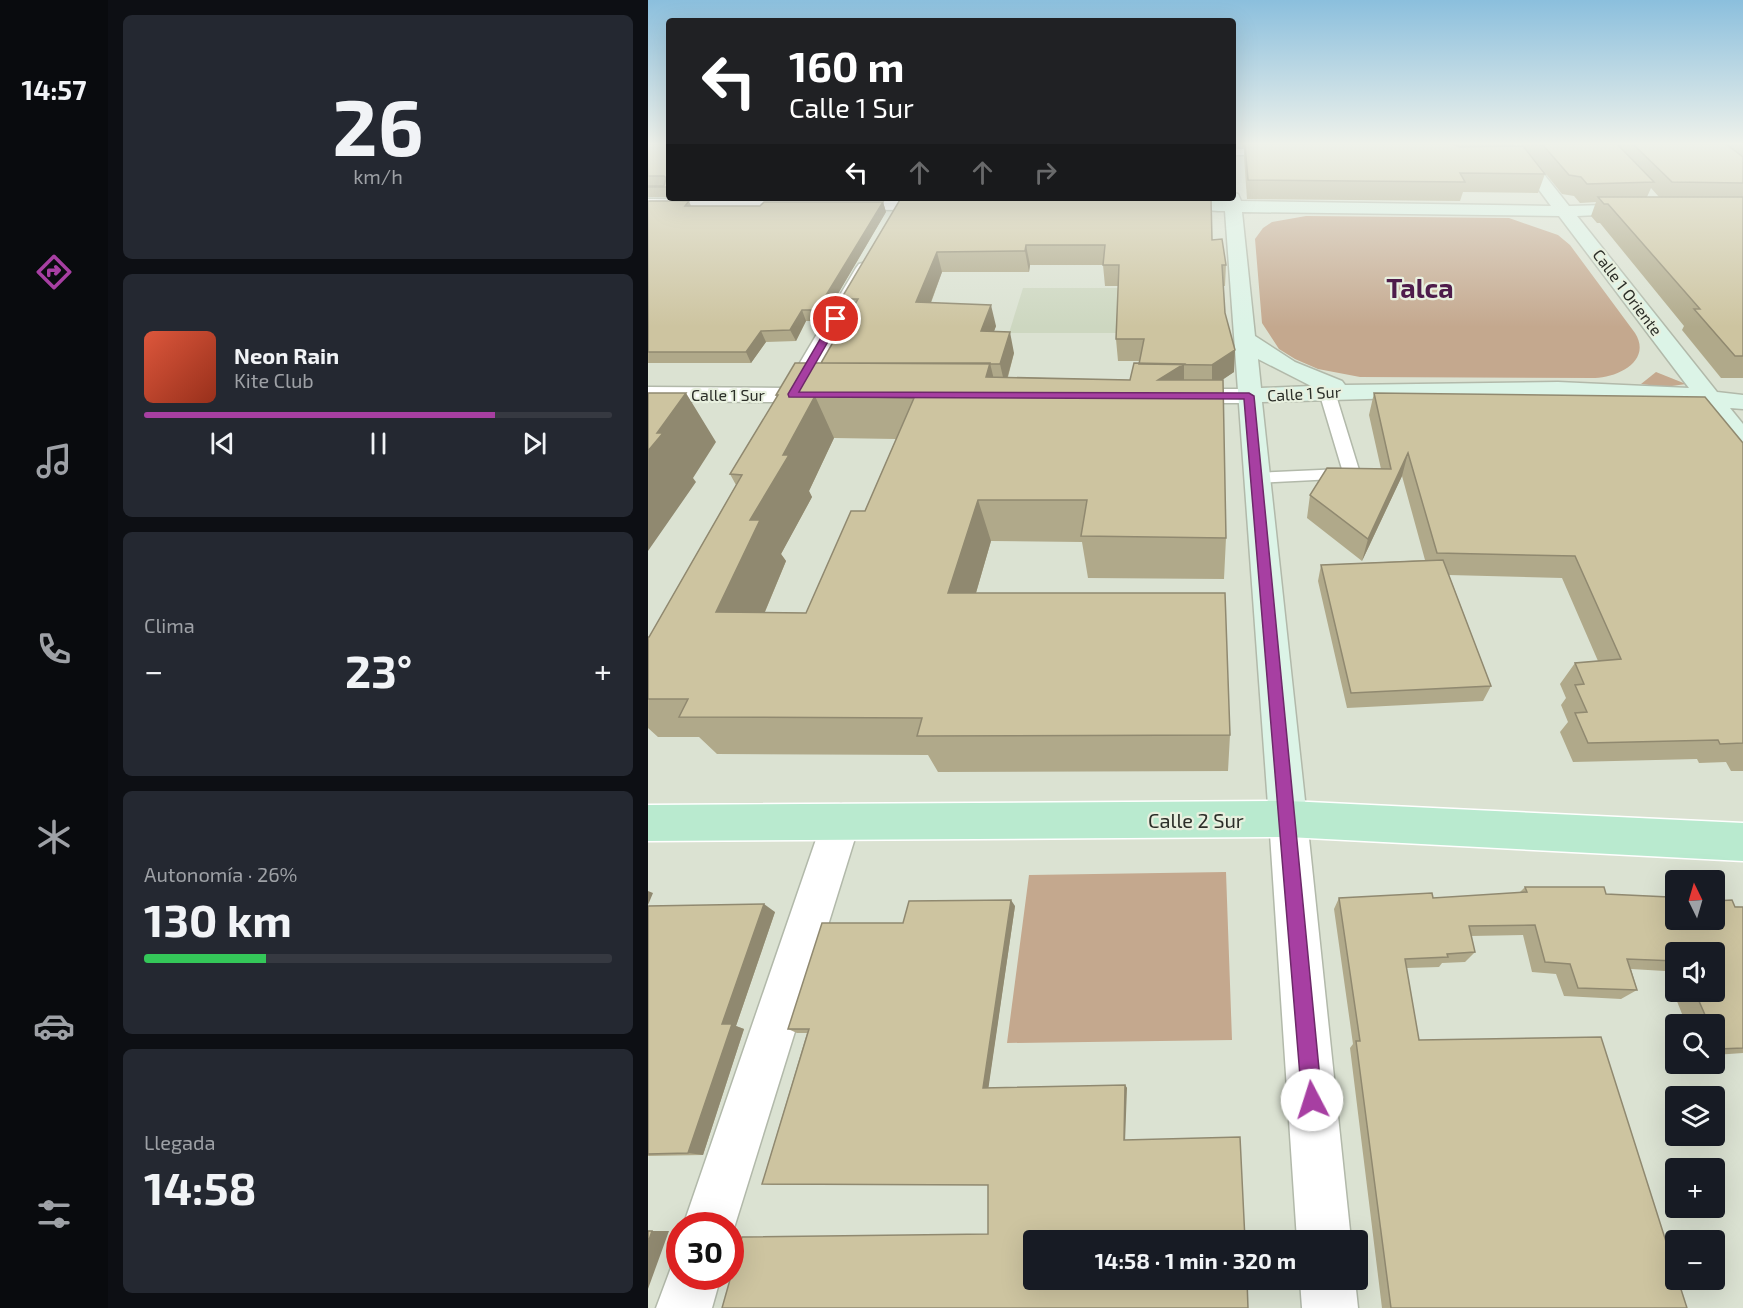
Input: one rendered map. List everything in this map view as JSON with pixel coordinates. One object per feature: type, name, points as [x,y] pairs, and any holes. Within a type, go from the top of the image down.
[{"type":"main road","points":[[1206,206],[1212,205]]},
{"type":"main road","points":[[1232,205],[1288,819]]},
{"type":"main road","points":[[1261,205],[1290,208],[1565,211],[1661,208]]},
{"type":"main road","name":"Calle 1 Oriente","points":[[1560,205],[1590,242],[1658,359],[1710,398],[1743,441]]},
{"type":"main road","points":[[1235,236],[1237,230],[1255,219],[1290,208]]},
{"type":"main road","points":[[1473,210],[1543,223],[1590,242]]},
{"type":"main road","points":[[1245,339],[1259,351],[1298,374],[1339,392]]},
{"type":"main road","points":[[1613,391],[1658,359]]},
{"type":"main road","name":"Calle 1 Sur","points":[[1249,396],[1339,392],[1613,391],[1664,392],[1743,402]]},
{"type":"main road","name":"Calle 2 Sur","points":[[648,823],[1288,819],[1743,842]]},
{"type":"street","points":[[891,225],[902,205]]},
{"type":"street","points":[[1172,206],[1206,206]]},
{"type":"street","points":[[777,421],[873,255]]},
{"type":"street","name":"Calle 1 Sur","points":[[648,394],[846,395]]},
{"type":"street","name":"Calle 1 Sur","points":[[1154,396],[1249,396]]},
{"type":"street","points":[[1288,819],[1323,1230]]},
{"type":"street","points":[[715,1212],[841,822]]},
{"type":"street","points":[[684,1308],[690,1290]]},
{"type":"street","points":[[1329,1290],[1330,1308]]},
{"type":"lane","points":[[1256,478],[1348,474],[1352,470],[1339,392]]},
{"type":"shaded area","points":[[1306,216],[1509,218],[1558,235],[1570,245],[1635,333],[1639,343],[1636,359],[1623,370],[1595,378],[1360,377],[1318,369],[1279,349],[1262,323],[1255,239],[1263,228],[1272,222]]},
{"type":"shaded area","points":[[1023,288],[1174,288],[1172,333],[1009,333]]},
{"type":"shaded area","points":[[1656,372],[1686,384],[1665,387],[1641,384]]},
{"type":"shaded area","points":[[1226,872],[1232,1040],[1007,1043],[1029,875]]},
{"type":"building","points":[[648,205],[881,205],[817,310],[802,310],[790,330],[761,331],[746,352],[648,352]]},
{"type":"building","points":[[897,205],[1211,205],[1212,240],[1222,239],[1226,265],[1222,265],[1225,313],[1235,350],[1212,365],[1139,364],[1144,339],[1116,339],[1119,265],[1103,265],[1105,245],[1026,245],[1025,251],[937,252],[916,302],[991,305],[981,331],[1010,332],[1000,364],[821,363],[858,299],[841,299]]},
{"type":"building","points":[[1609,205],[1743,205],[1743,356],[1735,356],[1694,309],[1700,309]]},
{"type":"building","points":[[795,363],[990,363],[986,377],[1130,380],[1134,363],[1184,364],[1158,380],[1223,380],[1226,538],[1081,536],[1087,500],[978,500],[948,593],[1225,593],[1230,735],[917,736],[922,718],[679,717],[688,699],[648,699],[648,637],[742,475],[730,474],[778,395],[776,395]],"holes":[[[815,396],[914,398],[865,511],[851,511],[806,613],[716,612],[760,520],[750,520],[789,455],[783,455]]]},
{"type":"building","points":[[648,393],[686,393],[657,433],[663,433],[648,451]]},
{"type":"building","points":[[1374,393],[1705,397],[1743,443],[1743,743],[1720,744],[1718,740],[1588,743],[1575,713],[1587,712],[1575,685],[1584,684],[1575,663],[1621,659],[1575,556],[1437,553],[1408,453],[1368,539],[1310,495],[1327,468],[1391,469]]},
{"type":"building","points":[[1443,560],[1491,686],[1351,693],[1321,565]]},
{"type":"building","points":[[1525,887],[1604,887],[1606,894],[1665,897],[1665,930],[1725,930],[1725,900],[1732,900],[1735,907],[1743,907],[1743,1048],[1725,1049],[1725,1014],[1705,1014],[1699,1002],[1725,1002],[1725,942],[1665,942],[1665,961],[1627,959],[1637,990],[1578,988],[1570,964],[1545,962],[1535,925],[1469,926],[1475,952],[1447,954],[1448,957],[1405,959],[1419,1040],[1601,1037],[1665,1238],[1665,1290],[1681,1290],[1687,1308],[1391,1308],[1356,1041],[1360,1041],[1339,898],[1432,893],[1433,898],[1527,892]]},
{"type":"building","points":[[1011,900],[983,1088],[1125,1085],[1124,1140],[1240,1137],[1245,1230],[1023,1230],[1023,1290],[1247,1290],[1248,1308],[722,1308],[727,1290],[744,1290],[744,1237],[988,1234],[988,1185],[762,1184],[809,1029],[788,1029],[822,923],[903,923],[909,901]]},
{"type":"building","points":[[764,904],[722,1024],[732,1024],[688,1153],[648,1154],[648,906]]},
{"type":"building","points":[[648,1231],[652,1231],[648,1243]]},
{"type":"district","name":"Talca","points":[[1420,287]]},
{"type":"route","points":[[836,319],[792,394],[1249,396],[1312,1100]]}]
